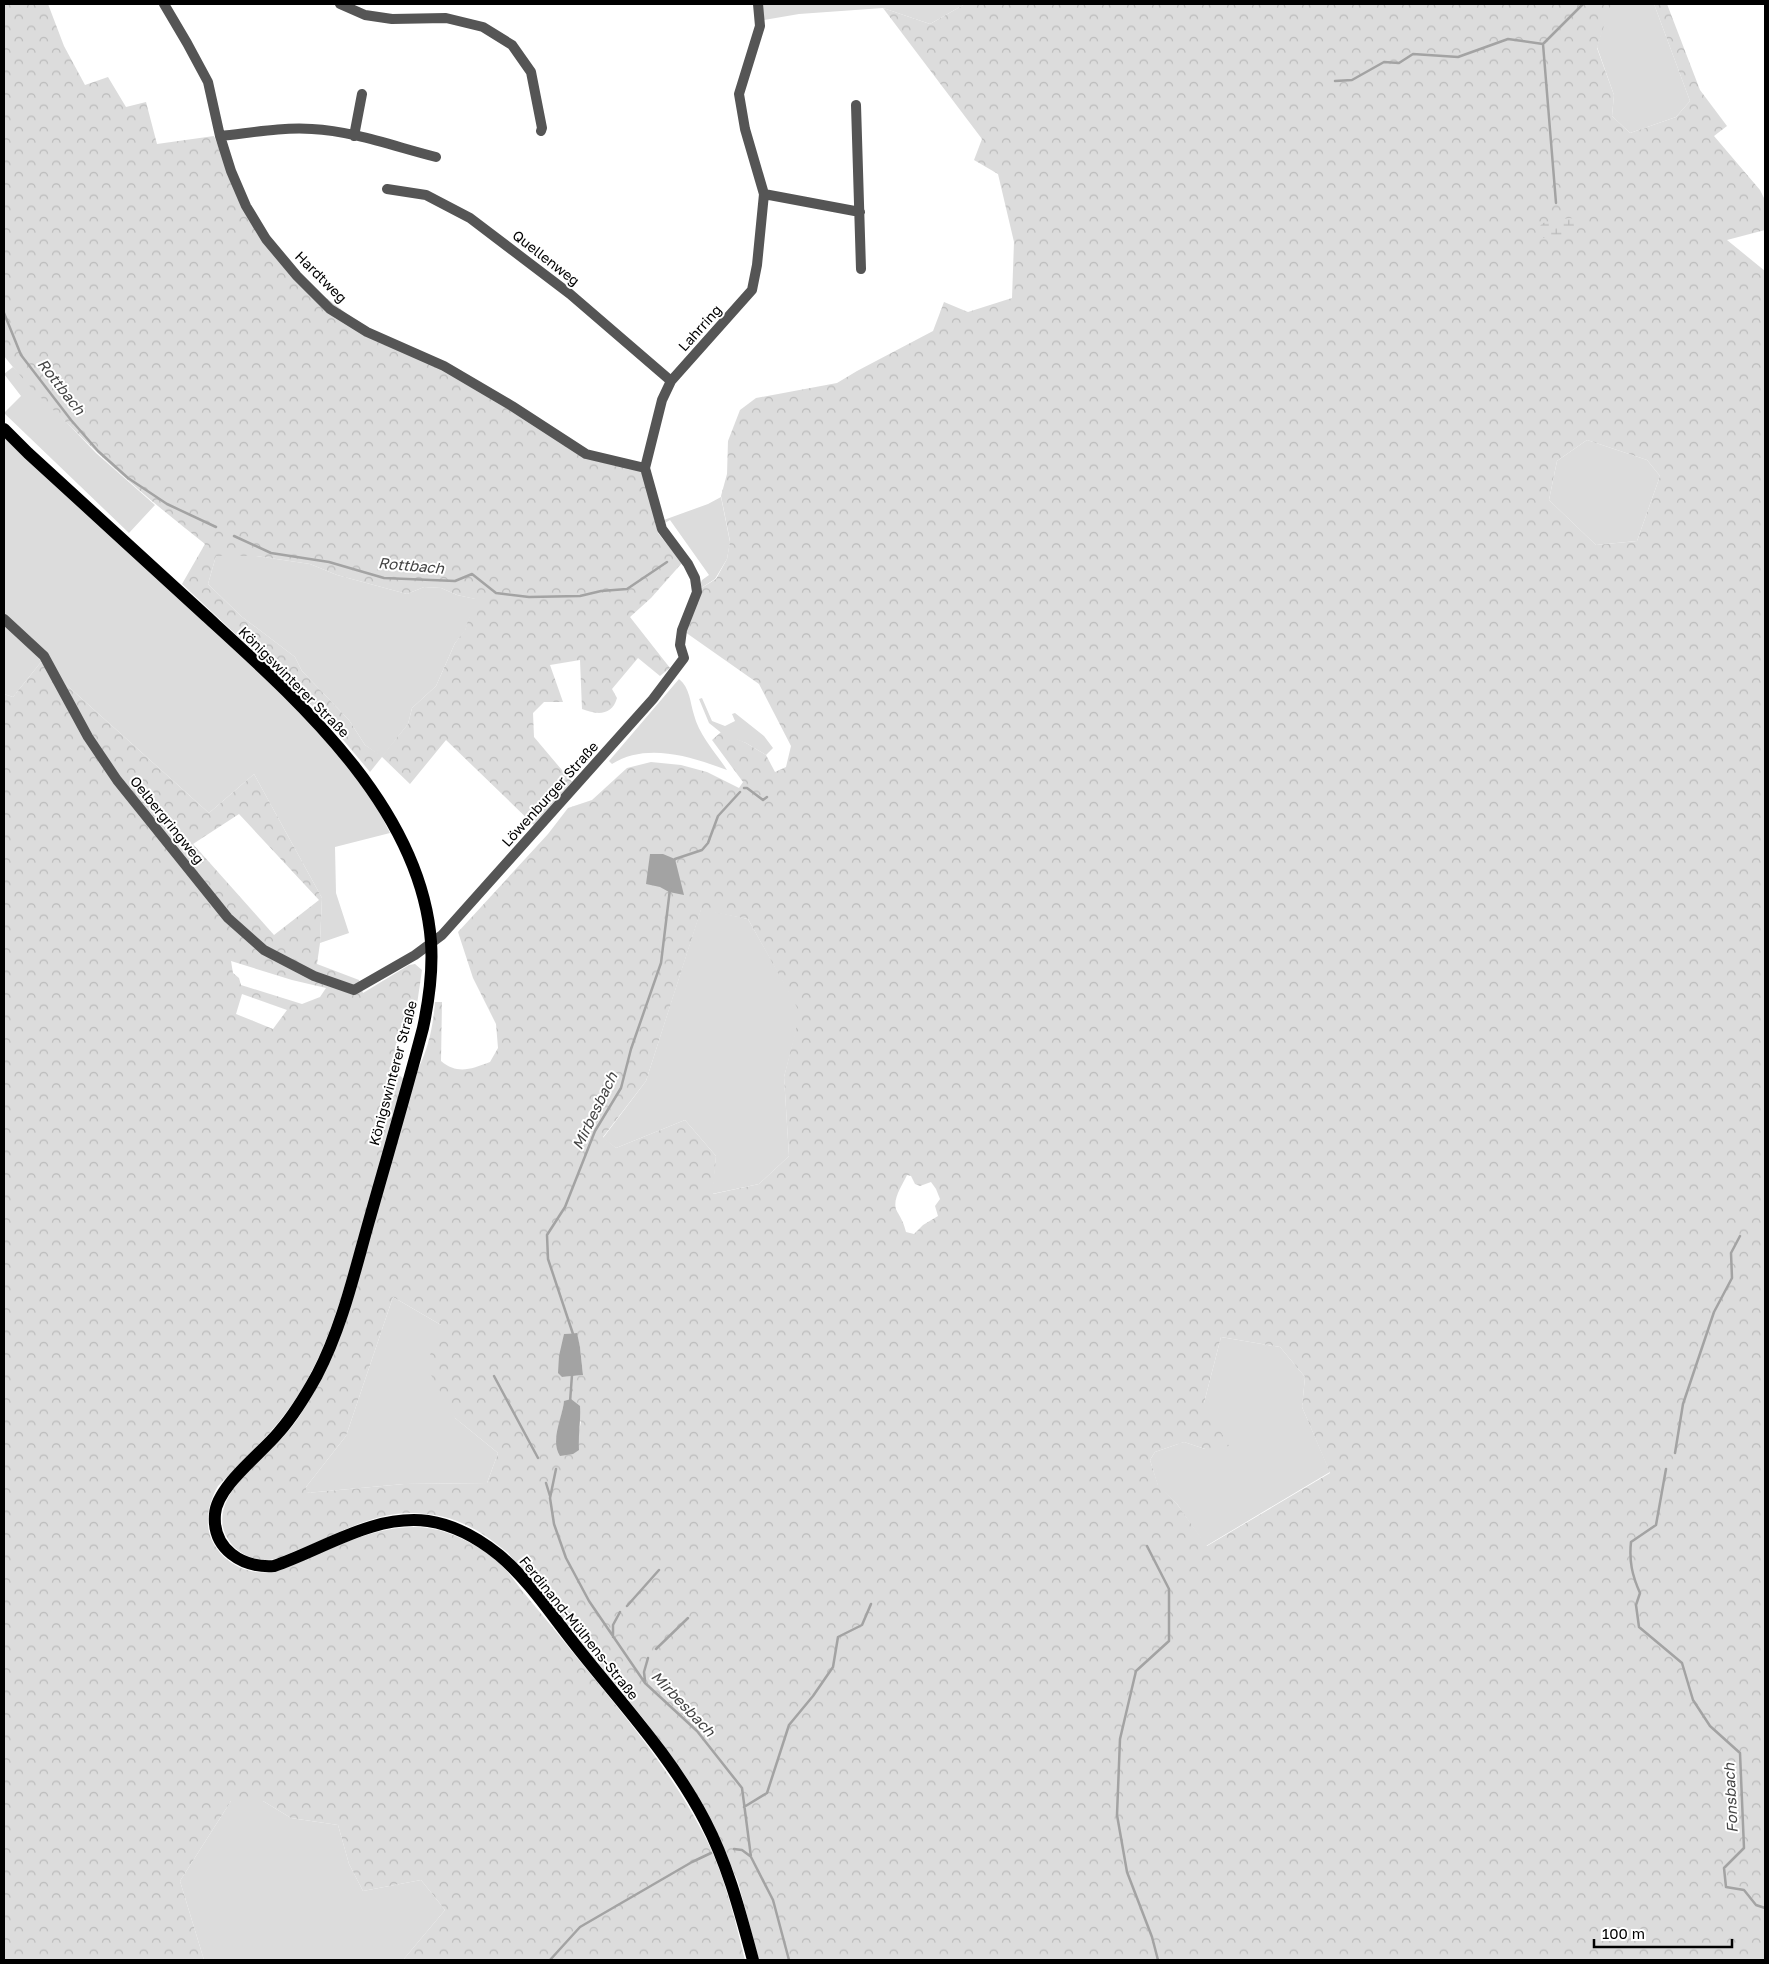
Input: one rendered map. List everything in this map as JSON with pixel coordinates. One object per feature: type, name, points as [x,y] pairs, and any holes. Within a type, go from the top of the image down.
[{"type":"main road","name":"Königswinterer Straße","points":[[4,428],[34,459],[245,651],[317,722],[339,747],[381,805],[408,856],[423,897],[431,944],[430,989],[424,1021],[383,1174]]},
{"type":"main road","name":"Ferdinand-Mülhens-Straße","points":[[383,1174],[353,1279],[324,1362],[296,1411],[281,1430],[224,1490],[217,1502],[215,1514],[216,1527],[220,1539],[227,1550],[242,1562],[261,1567],[274,1566],[369,1527],[417,1520],[445,1525],[468,1533],[500,1556],[534,1594],[657,1747],[692,1798],[711,1833],[724,1863],[753,1960]]},
{"type":"street","name":"Hardtweg","points":[[164,4],[208,82],[230,171],[255,223],[297,276],[330,309],[367,332],[444,366],[512,406],[586,454],[645,468]]},
{"type":"street","points":[[340,4],[365,15],[392,19],[446,18],[483,27],[512,45],[531,72],[541,131]]},
{"type":"street","name":"Lahrring","points":[[684,658],[680,645],[682,630],[697,592],[695,578],[688,564],[662,529],[645,468],[662,400],[671,381],[752,290],[757,265],[764,194],[745,129],[739,94],[760,26],[758,4]]},
{"type":"street","points":[[354,136],[362,94]]},
{"type":"street","points":[[856,105],[861,269]]},
{"type":"street","points":[[220,136],[283,129],[313,129],[354,136],[436,157]]},
{"type":"street","name":"Quellenweg","points":[[387,189],[426,195],[470,218],[570,294],[671,381]]},
{"type":"street","points":[[764,194],[860,212]]},
{"type":"street","name":"Oelbergringweg","points":[[4,619],[44,656],[88,737],[117,780],[228,918],[264,950],[314,976],[354,990]]},
{"type":"street","name":"Löwenburger Straße","points":[[354,990],[415,955],[450,927],[653,699],[684,658]]},
{"type":"green space","points":[[4,4],[48,4],[64,46],[85,85],[108,77],[126,107],[146,102],[157,144],[214,136],[245,210],[299,277],[368,330],[513,403],[585,451],[643,466],[658,533],[682,563],[651,598],[630,617],[670,668],[660,676],[638,658],[612,689],[617,698],[615,704],[608,711],[598,713],[582,709],[580,660],[550,665],[563,702],[544,702],[533,713],[534,737],[572,782],[536,827],[446,740],[410,784],[382,757],[370,772],[323,716],[182,584],[205,544],[104,459],[36,393],[4,356]],"holes":[[[216,556],[256,556],[310,564],[337,575],[407,594],[424,587],[441,588],[457,595],[475,599],[465,630],[455,643],[436,686],[412,708],[408,724],[382,756],[365,745],[349,720],[302,671],[295,657],[241,616],[208,584]]]},
{"type":"green space","points":[[762,4],[965,4],[930,24],[883,8],[799,14],[764,20]]},
{"type":"green space","points":[[965,4],[1611,4],[1597,48],[1614,95],[1612,116],[1630,133],[1676,117],[1690,101],[1654,4],[1667,4],[1700,90],[1727,126],[1714,136],[1760,190],[1765,200],[1765,230],[1727,240],[1765,271],[1765,1960],[759,1960],[738,1882],[716,1830],[646,1722],[508,1553],[486,1536],[464,1524],[441,1516],[428,1514],[397,1514],[367,1521],[285,1556],[270,1560],[255,1559],[244,1554],[231,1544],[225,1534],[223,1514],[232,1491],[290,1429],[311,1398],[418,1069],[428,1044],[435,1002],[442,1002],[441,1061],[453,1068],[471,1068],[490,1062],[498,1048],[496,1024],[473,978],[458,932],[548,834],[568,808],[592,800],[627,768],[651,762],[681,765],[707,772],[739,788],[743,782],[712,740],[721,732],[746,743],[766,755],[775,772],[786,767],[791,746],[759,684],[685,632],[698,590],[716,579],[727,559],[730,541],[721,496],[727,474],[728,441],[740,410],[756,398],[837,383],[933,331],[944,302],[968,312],[1012,298],[1014,242],[998,174],[974,160],[982,139],[883,8],[930,24]],"holes":[[[1587,440],[1647,460],[1660,476],[1637,541],[1596,545],[1549,500],[1557,461]],[[701,910],[748,919],[800,1013],[784,1077],[789,1156],[759,1184],[713,1194],[716,1156],[685,1120],[616,1148],[603,1137],[646,1081]],[[907,1175],[911,1176],[915,1184],[920,1186],[931,1182],[940,1199],[935,1206],[938,1216],[923,1225],[914,1234],[906,1232],[896,1209],[895,1204]],[[393,1297],[441,1325],[426,1366],[455,1418],[498,1453],[487,1483],[404,1484],[306,1493],[306,1487],[346,1436]],[[576,1333],[580,1347],[583,1375],[562,1377],[564,1334]],[[1221,1337],[1280,1347],[1305,1377],[1302,1407],[1330,1473],[1207,1546],[1177,1504],[1158,1485],[1150,1460],[1155,1452],[1184,1442],[1205,1449],[1229,1446],[1204,1403]],[[564,1402],[581,1422],[578,1435],[556,1441]]]},
{"type":"green space","points":[[1610,4],[1654,4],[1690,101],[1676,117],[1630,133],[1612,116],[1614,95],[1597,47]]},
{"type":"green space","points":[[1569,218],[1578,219],[1581,226],[1568,235],[1543,238],[1536,230],[1543,223]]},
{"type":"green space","points":[[13,367],[96,453],[155,505],[129,533],[4,413],[21,396],[4,374]]},
{"type":"green space","points":[[4,429],[314,723],[362,778],[390,833],[335,847],[336,893],[349,933],[320,943],[322,898],[254,774],[209,813],[41,662],[13,697],[4,694]]},
{"type":"green space","points":[[1587,440],[1647,460],[1660,476],[1637,541],[1596,545],[1549,500],[1557,461]]},
{"type":"green space","points":[[721,497],[730,542],[727,559],[715,579],[698,590],[702,580],[709,575],[670,520],[663,524],[661,521],[708,504]]},
{"type":"green space","points":[[216,556],[256,556],[310,564],[337,575],[407,594],[424,587],[441,588],[457,595],[476,599],[465,631],[455,643],[436,686],[412,708],[408,724],[382,757],[365,745],[349,720],[302,671],[295,657],[241,616],[208,584]]},
{"type":"green space","points":[[41,662],[209,813],[254,774],[322,898],[317,964],[359,980],[363,993],[409,965],[415,964],[422,970],[415,1018],[406,1039],[396,1043],[393,1070],[405,1080],[330,1331],[306,1382],[287,1411],[266,1437],[218,1486],[210,1505],[208,1516],[210,1536],[215,1546],[239,1567],[249,1571],[270,1572],[287,1568],[362,1536],[379,1531],[414,1527],[431,1528],[448,1533],[494,1558],[503,1566],[623,1714],[657,1759],[688,1806],[710,1847],[722,1878],[745,1960],[403,1960],[445,1910],[421,1880],[363,1891],[349,1864],[338,1825],[291,1818],[263,1801],[231,1801],[180,1881],[204,1960],[4,1960],[4,694],[13,697]],"holes":[[[239,814],[319,900],[274,935],[193,844]],[[231,961],[292,980],[326,988],[320,997],[302,1004],[241,985],[239,978],[233,973]],[[242,994],[287,1010],[273,1029],[236,1014]]]},
{"type":"green space","points":[[679,679],[688,691],[700,730],[727,770],[699,760],[655,753],[626,757],[612,764],[609,761]]},
{"type":"green space","points":[[702,698],[712,721],[725,726],[735,721],[732,714],[735,713],[764,736],[773,748],[766,755],[746,743],[724,735],[709,723],[699,699]]},
{"type":"green space","points":[[701,909],[748,919],[801,1013],[784,1077],[789,1156],[759,1184],[712,1194],[716,1156],[685,1120],[616,1148],[603,1138],[646,1081]]},
{"type":"green space","points":[[393,1297],[441,1325],[455,1418],[498,1453],[487,1483],[404,1484],[306,1493],[306,1487],[346,1436]]},
{"type":"green space","points":[[1221,1337],[1280,1347],[1305,1377],[1302,1407],[1330,1472],[1206,1546],[1177,1504],[1158,1486],[1150,1460],[1155,1452],[1184,1442],[1205,1449],[1204,1403]]},
{"type":"green space","points":[[231,1801],[263,1801],[291,1818],[338,1825],[349,1864],[363,1891],[421,1880],[445,1910],[403,1960],[204,1960],[180,1881]]},
{"type":"shaded area","points":[[650,854],[663,854],[675,859],[684,895],[646,884]]},
{"type":"shaded area","points":[[577,1333],[583,1375],[562,1377],[558,1373],[559,1356],[564,1334]]},
{"type":"shaded area","points":[[571,1399],[580,1406],[579,1450],[573,1454],[560,1456],[557,1450],[556,1436],[564,1401]]},
{"type":"waterway","points":[[1556,203],[1543,44],[1583,4]]},
{"type":"waterway","points":[[1335,81],[1352,80],[1384,62],[1399,63],[1413,54],[1458,57],[1508,39],[1543,44]]},
{"type":"waterway","name":"Rottbach","points":[[4,313],[21,355],[71,420],[98,451],[128,478],[167,504],[216,527]]},
{"type":"waterway","name":"Rottbach","points":[[234,536],[271,553],[329,562],[384,578],[455,581],[472,574],[496,593],[529,597],[580,596],[601,591],[627,589],[667,562]]},
{"type":"waterway","name":"Mirbesbach","points":[[744,788],[747,788],[763,800],[767,797]]},
{"type":"waterway","name":"Mirbesbach","points":[[674,861],[702,850],[708,843],[718,816],[740,792]]},
{"type":"waterway","name":"Mirbesbach","points":[[573,1334],[548,1259],[547,1235],[565,1207],[595,1131],[621,1088],[631,1049],[661,963],[670,889]]},
{"type":"waterway","points":[[1675,1453],[1683,1404],[1714,1312],[1732,1278],[1731,1253],[1740,1236]]},
{"type":"waterway","name":"Mirbesbach","points":[[570,1402],[572,1375]]},
{"type":"waterway","points":[[494,1376],[538,1458]]},
{"type":"waterway","name":"Mirbesbach","points":[[556,1469],[550,1498],[554,1524],[566,1558],[589,1601],[645,1683],[697,1731],[742,1788],[751,1857],[773,1900],[789,1960]]},
{"type":"waterway","name":"Fonsbach","points":[[1666,1469],[1656,1525],[1631,1542],[1632,1568],[1640,1593],[1636,1605],[1639,1627],[1682,1663],[1693,1700],[1710,1726],[1740,1753],[1744,1848],[1724,1868],[1726,1887],[1744,1890],[1756,1905],[1765,1908]]},
{"type":"waterway","name":"Mirbesbach","points":[[546,1483],[550,1496]]},
{"type":"waterway","points":[[1147,1546],[1169,1589],[1169,1641],[1136,1671],[1120,1739],[1117,1815],[1127,1872],[1152,1937],[1158,1960]]},
{"type":"waterway","points":[[627,1606],[659,1570]]},
{"type":"waterway","points":[[744,1807],[767,1793],[789,1725],[813,1696],[833,1667],[838,1637],[862,1625],[871,1604]]},
{"type":"waterway","points":[[613,1637],[613,1625],[620,1612]]},
{"type":"waterway","points":[[656,1649],[688,1618]]},
{"type":"waterway","points":[[645,1681],[644,1672],[648,1658]]},
{"type":"waterway","points":[[734,1849],[742,1850],[750,1856]]},
{"type":"waterway","points":[[550,1960],[580,1927],[692,1862],[711,1853]]}]
